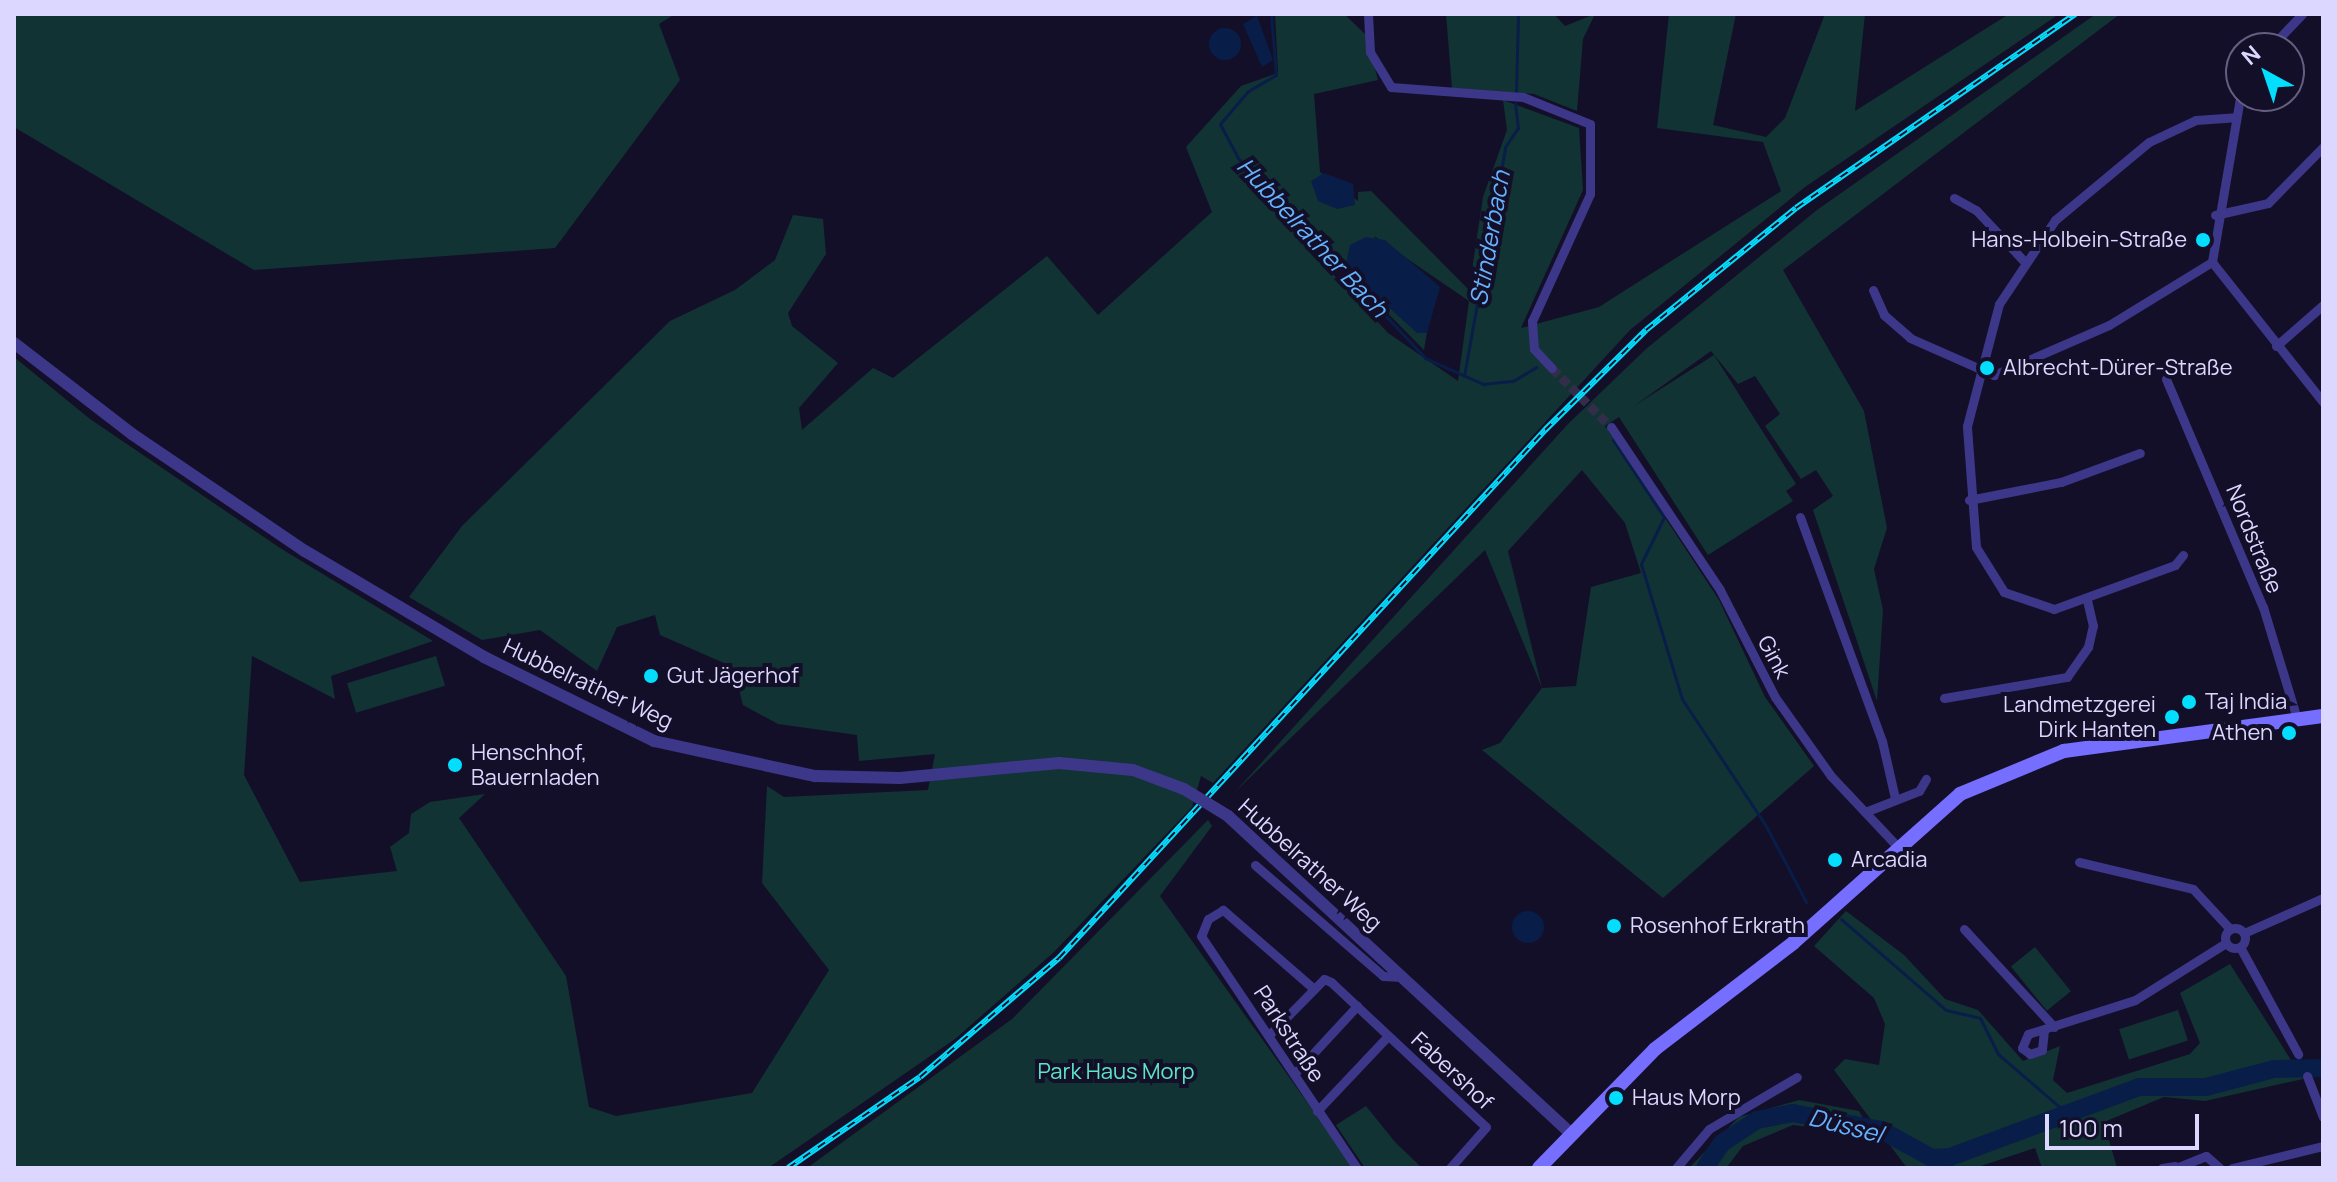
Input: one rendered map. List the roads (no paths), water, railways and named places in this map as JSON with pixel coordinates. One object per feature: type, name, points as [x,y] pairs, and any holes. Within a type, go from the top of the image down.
[{"type":"main road","points":[[1539,1168],[1655,1049],[1818,919],[1896,845],[1960,794],[2018,764],[2142,737],[2323,716]]},
{"type":"street","points":[[1368,14],[1370,52],[1391,87],[1512,96],[1590,124],[1590,194],[1532,321],[1534,349],[1552,368]]},
{"type":"street","points":[[2287,14],[2292,24]]},
{"type":"street","points":[[2285,32],[2302,14]]},
{"type":"street","points":[[2236,112],[2215,215],[2212,262],[2323,402]]},
{"type":"street","points":[[2183,555],[2175,565],[2087,600],[2054,609],[1997,585],[1979,559],[1969,500],[1967,426],[1976,372],[2023,260],[2066,207],[2132,153],[2196,120],[2235,117]]},
{"type":"street","points":[[2215,215],[2268,203],[2323,147]]},
{"type":"street","points":[[1954,198],[1976,210],[2023,260]]},
{"type":"street","points":[[1873,290],[1884,315],[1910,338],[1976,372],[1994,375],[2040,360],[2212,262]]},
{"type":"street","points":[[2276,346],[2323,305]]},
{"type":"street","name":"Hubbelrather Weg","points":[[14,343],[132,434],[318,559],[484,657],[654,741],[815,776],[900,778],[1059,763],[1133,770],[1184,789],[1228,816],[1571,1134]]},
{"type":"street","name":"Nordstraße","points":[[2166,379],[2257,593],[2297,719]]},
{"type":"street","name":"Gink","points":[[1611,427],[1669,507],[1775,697],[1865,812],[1896,845]]},
{"type":"street","points":[[1969,500],[2061,482],[2140,453]]},
{"type":"street","points":[[1800,517],[1882,741],[1895,798]]},
{"type":"street","points":[[1944,698],[2067,677],[2088,647],[2093,626],[2087,600]]},
{"type":"street","points":[[1865,812],[1919,791],[1926,779]]},
{"type":"street","points":[[2079,862],[2193,889],[2230,929],[2244,933],[2323,898]]},
{"type":"street","name":"Hubbelrather Weg","points":[[1255,865],[1383,976],[1403,977]]},
{"type":"street","name":"Fabershof","points":[[1208,919],[1223,910],[1314,989],[1324,979],[1486,1127],[1450,1168]]},
{"type":"street","name":"Parkstraße","points":[[1208,919],[1201,936],[1357,1168]]},
{"type":"street","points":[[1964,929],[2049,1028],[2170,983],[2226,943],[2230,929]]},
{"type":"street","points":[[2244,933],[2240,947],[2298,1054]]},
{"type":"street","points":[[2226,943],[2240,947]]},
{"type":"street","points":[[1269,1035],[1314,989]]},
{"type":"street","points":[[1294,1074],[1357,1006]]},
{"type":"street","name":"Fabershof","points":[[1317,1111],[1388,1036]]},
{"type":"street","points":[[2307,1076],[2323,1117]]},
{"type":"street","points":[[1676,1168],[1709,1129],[1797,1077]]},
{"type":"street","points":[[2232,1168],[2323,1146]]},
{"type":"street","points":[[2162,1168],[2175,1167],[2206,1156],[2220,1168]]},
{"type":"water","points":[[1257,16],[1273,60],[1262,67],[1243,24]]},
{"type":"water","points":[[1225,28],[1236,33],[1241,44],[1236,55],[1225,60],[1214,55],[1209,44],[1214,33]]},
{"type":"water","points":[[1324,173],[1353,184],[1355,205],[1337,209],[1318,201],[1311,181]]},
{"type":"water","points":[[1366,237],[1385,240],[1440,287],[1427,333],[1417,333],[1345,268],[1350,245]]},
{"type":"water","points":[[1528,911],[1539,916],[1544,927],[1539,938],[1528,943],[1517,938],[1512,927],[1517,916]]},
{"type":"waterway","name":"Hubbelrather Bach","points":[[1271,14],[1276,75],[1248,91],[1220,124],[1238,158],[1425,358],[1483,384],[1513,381],[1536,367]]},
{"type":"waterway","name":"Stinderbach","points":[[1516,92],[1518,14]]},
{"type":"waterway","name":"Stinderbach","points":[[1464,376],[1505,147],[1518,128],[1515,103]]},
{"type":"waterway","name":"Hubbelrather Bach","points":[[1613,440],[1664,517],[1641,564],[1682,699],[1766,826],[1806,902]]},
{"type":"waterway","name":"Hubbelrather Bach","points":[[1841,919],[1946,1010],[1980,1018],[1998,1054],[2069,1115]]},
{"type":"waterway","name":"Düssel","points":[[1705,1168],[1722,1143],[1757,1120],[1793,1113],[1881,1130],[1932,1158],[1950,1157],[2139,1087],[2206,1087],[2274,1069],[2323,1068]]},
{"type":"tunnel","points":[[1552,368],[1611,427]]},
{"type":"railway","points":[[788,1168],[920,1077],[1059,958],[1545,430],[1646,330],[1796,208],[2075,14]]},
{"type":"place","name":"Hans-Holbein-Straße","points":[[2203,240]]},
{"type":"place","name":"Albrecht-Dürer-Straße","points":[[1987,368]]},
{"type":"place","name":"Gut Jägerhof","points":[[651,676]]},
{"type":"place","name":"Taj India","points":[[2189,702]]},
{"type":"place","name":"Landmetzgerei Dirk Hanten","points":[[2172,717]]},
{"type":"place","name":"Athen","points":[[2289,733]]},
{"type":"place","name":"Henschhof, Bauernladen","points":[[455,765]]},
{"type":"place","name":"Arcadia","points":[[1835,860]]},
{"type":"place","name":"Rosenhof Erkrath","points":[[1614,926]]},
{"type":"place","name":"Haus Morp","points":[[1616,1098]]},
{"type":"park label","name":"Park Haus Morp","points":[[1116,1072]]}]
